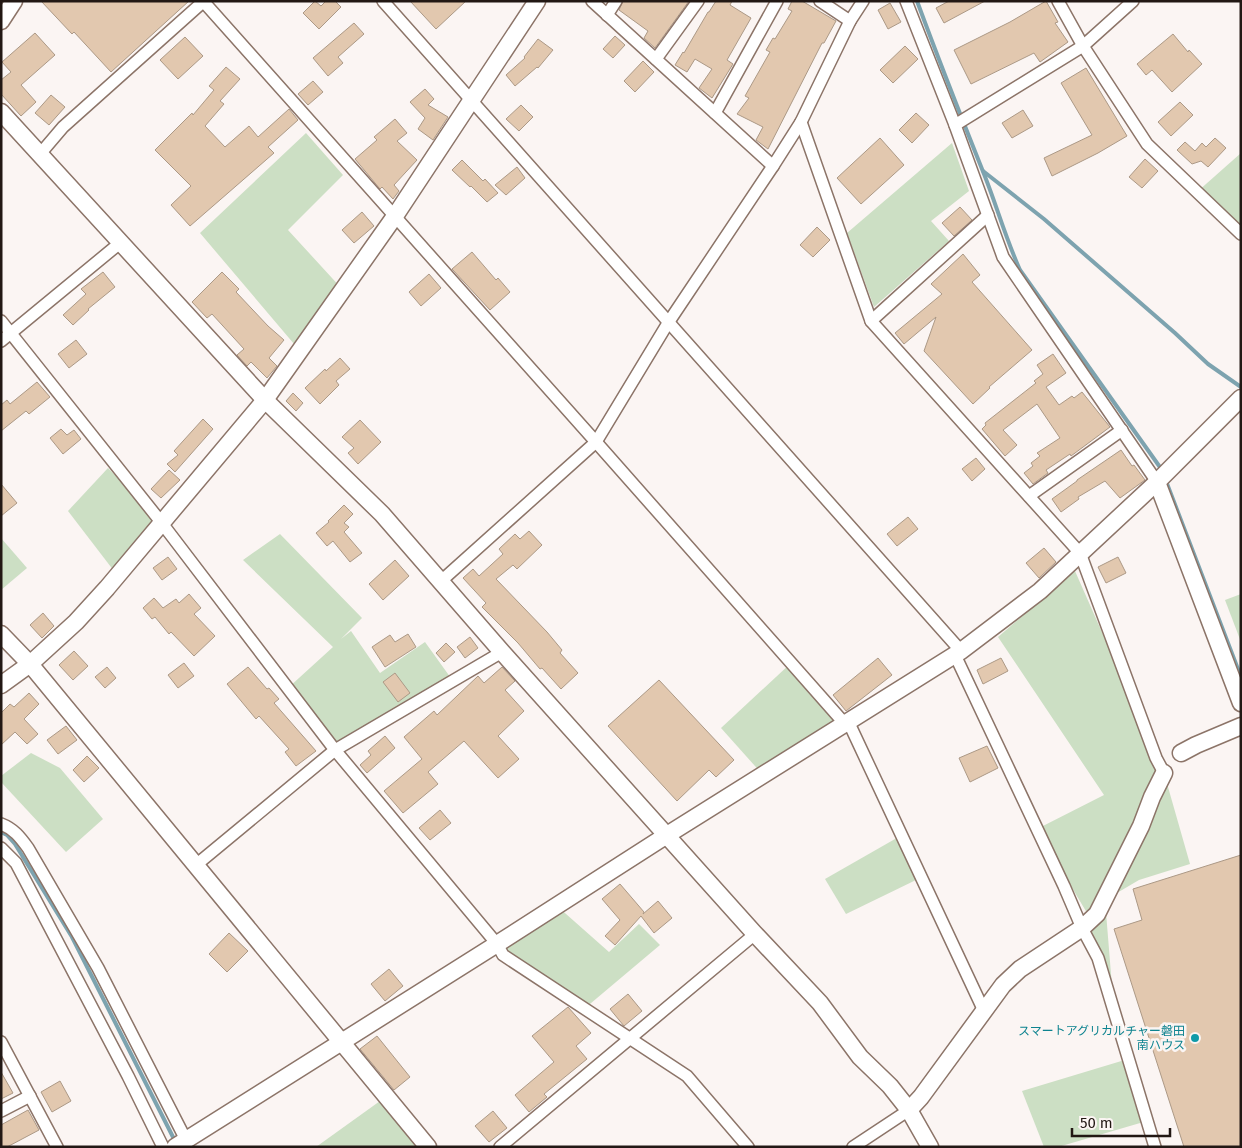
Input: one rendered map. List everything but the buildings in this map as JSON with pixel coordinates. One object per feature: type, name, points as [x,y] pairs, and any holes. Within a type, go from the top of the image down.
[{"type":"street","points":[[1,21],[14,1]]},
{"type":"street","points":[[40,154],[63,127],[204,1],[846,722],[984,1011]]},
{"type":"street","points":[[383,1],[958,653],[1082,928],[1098,958],[1155,1147]]},
{"type":"street","points":[[1,685],[30,664],[76,622],[107,588],[265,400],[395,216],[537,1]]},
{"type":"street","points":[[592,1],[774,166]]},
{"type":"street","points":[[607,14],[616,1]]},
{"type":"street","points":[[656,59],[698,1]]},
{"type":"street","points":[[715,113],[777,1]]},
{"type":"street","points":[[820,1],[850,21]]},
{"type":"street","points":[[440,582],[596,442],[668,323],[774,166],[801,122],[850,21],[864,1]]},
{"type":"street","points":[[906,1],[955,125],[1003,257],[1157,482],[1241,704]]},
{"type":"street","points":[[1058,1],[1083,46],[1147,144],[1241,234]]},
{"type":"street","points":[[955,125],[1083,46],[1133,1]]},
{"type":"street","points":[[1,112],[265,400],[382,514],[502,652],[755,934],[820,1003],[860,1057],[890,1086],[909,1110],[930,1147]]},
{"type":"street","points":[[801,122],[871,321],[1080,553],[1156,758],[1164,774],[1152,797],[1138,833],[1098,914],[1082,928],[1020,969],[1003,985],[921,1097],[909,1110],[853,1147]]},
{"type":"street","points":[[871,321],[988,215]]},
{"type":"street","points":[[1,341],[120,243]]},
{"type":"street","points":[[1,321],[161,522],[335,750],[497,944],[503,955],[687,1076],[748,1147]]},
{"type":"street","points":[[1,824],[10,827],[18,835],[38,865],[98,968],[180,1143],[958,653],[1040,591],[1157,482],[1241,398]]},
{"type":"street","points":[[1029,496],[1122,430]]},
{"type":"street","points":[[1,634],[30,664],[428,1147]]},
{"type":"street","points":[[196,865],[335,750],[502,652]]},
{"type":"street","points":[[1181,753],[1196,744],[1241,726]]},
{"type":"street","points":[[1,848],[16,863],[128,1076],[163,1147]]},
{"type":"street","points":[[500,1147],[755,934]]},
{"type":"street","points":[[1,1042],[57,1147]]},
{"type":"street","points":[[1,1111],[30,1096]]},
{"type":"green space","points":[[306,133],[343,175],[288,230],[343,290],[300,351],[200,233]]},
{"type":"green space","points":[[952,143],[969,191],[931,221],[949,241],[874,307],[847,233]]},
{"type":"green space","points":[[1241,153],[1241,234],[1197,192]]},
{"type":"green space","points":[[108,468],[161,522],[114,571],[68,511]]},
{"type":"green space","points":[[280,534],[362,618],[341,639],[351,631],[380,673],[425,642],[453,681],[335,750],[288,688],[333,647],[243,560]]},
{"type":"green space","points":[[1,538],[27,568],[1,590]]},
{"type":"green space","points":[[1075,571],[1164,773],[1190,864],[1139,880],[1105,900],[1114,1011],[1082,928],[1090,918],[1037,829],[1104,795],[998,637]]},
{"type":"green space","points":[[1241,594],[1241,642],[1225,600]]},
{"type":"green space","points":[[791,663],[845,724],[763,775],[721,728]]},
{"type":"green space","points":[[31,753],[60,768],[103,819],[66,852],[1,782],[1,776]]},
{"type":"green space","points":[[902,835],[916,880],[846,914],[825,879]]},
{"type":"green space","points":[[557,906],[609,952],[639,924],[660,945],[584,1009],[498,946]]},
{"type":"green space","points":[[1128,1059],[1147,1121],[1058,1147],[1044,1147],[1022,1091]]},
{"type":"green space","points":[[387,1096],[427,1147],[316,1147]]},
{"type":"waterway","points":[[917,1],[1020,270],[1162,470]]},
{"type":"waterway","points":[[983,171],[1044,219],[1208,364],[1241,387]]},
{"type":"waterway","points":[[1166,481],[1241,677]]},
{"type":"waterway","points":[[1,832],[7,835],[15,844],[72,937],[176,1143]]},
{"type":"place","name":"スマートアグリカルチャー磐田 南ハウス","points":[[1195,1038]]}]
